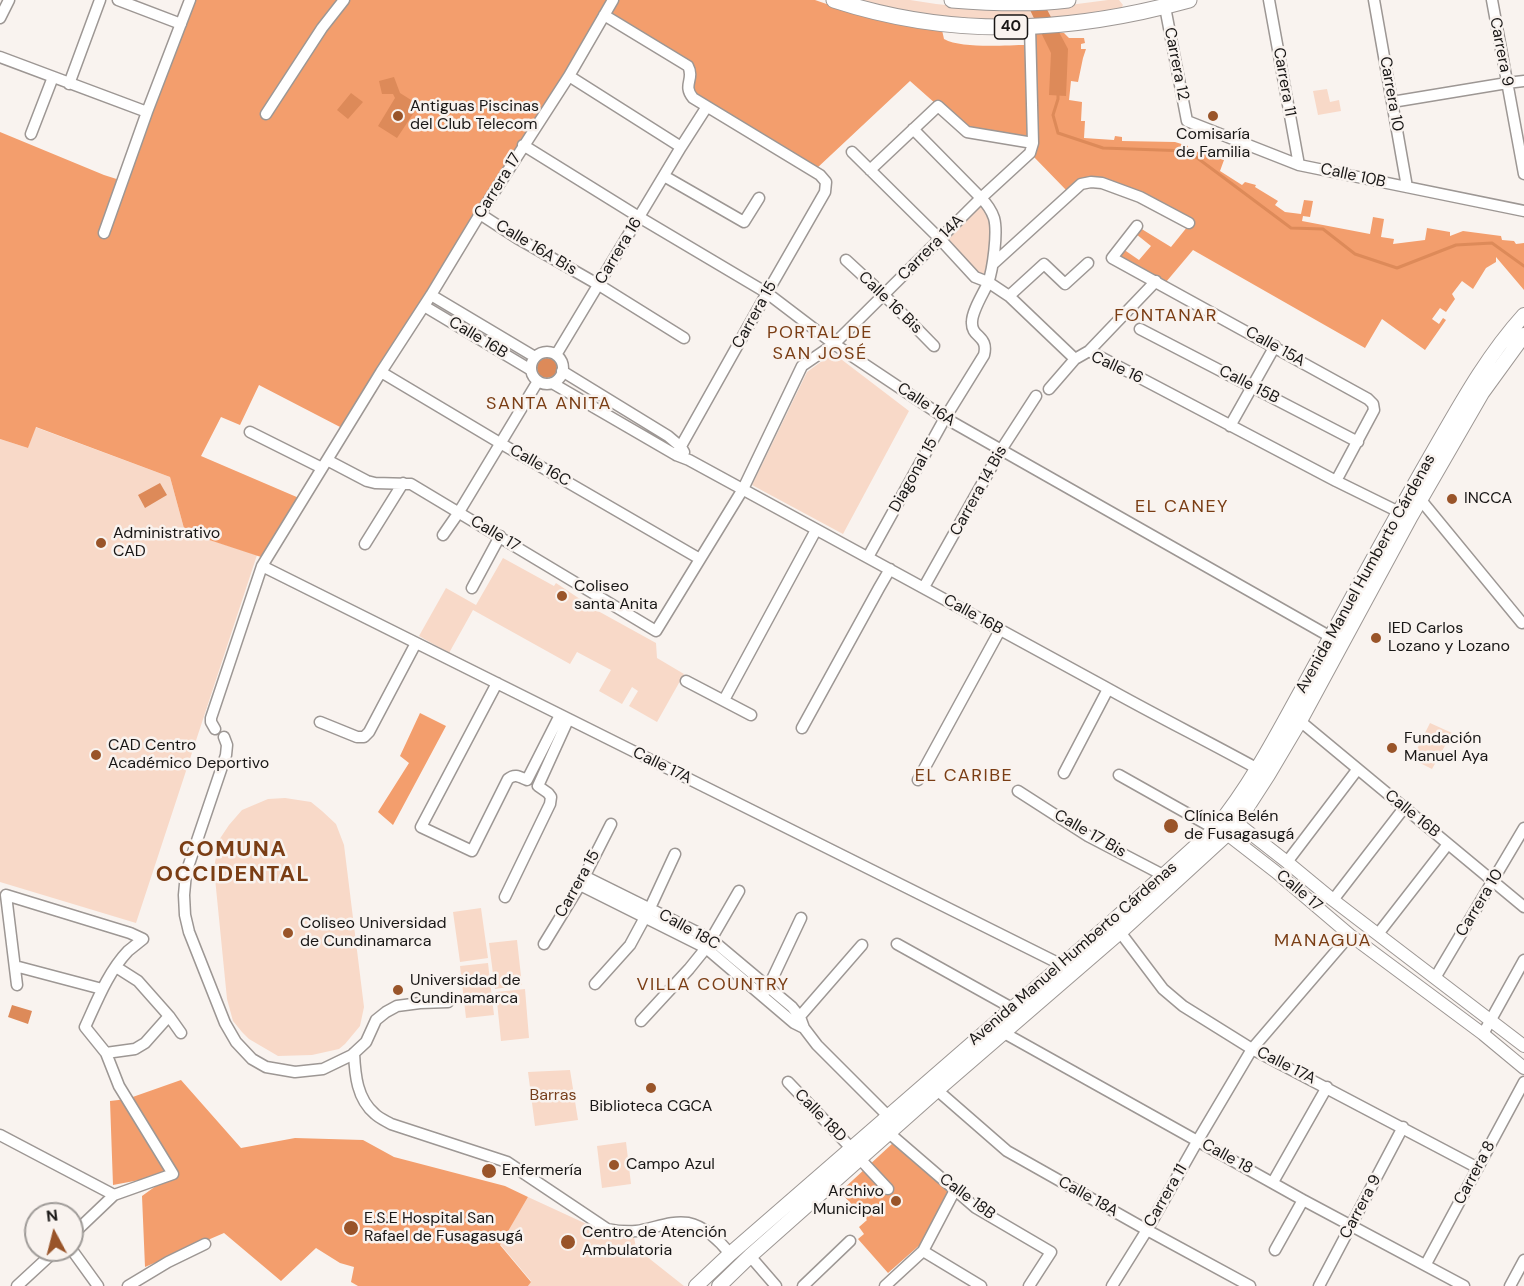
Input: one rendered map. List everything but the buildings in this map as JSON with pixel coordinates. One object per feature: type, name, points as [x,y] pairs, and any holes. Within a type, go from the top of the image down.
[{"type":"main road","name":"40","points":[[952,0],[1006,3],[1063,0]]},
{"type":"main road","name":"40","points":[[839,1],[889,15],[984,28],[1075,24],[1128,8],[1165,7],[1189,0]]},
{"type":"main road","name":"Avenida Manuel Humberto Cárdenas","points":[[719,1286],[856,1154],[888,1116],[1120,932],[1231,820],[1268,775],[1300,722],[1399,512],[1471,386],[1524,315]]},
{"type":"main road","name":"Avenida Manuel Humberto Cárdenas","points":[[1231,820],[1258,768],[1337,640],[1482,393],[1524,335]]},
{"type":"main road","name":"Avenida Manuel Humberto Cárdenas","points":[[696,1286],[730,1254],[856,1154],[889,1133],[937,1090],[998,1029],[1012,1008],[1163,875],[1221,831]]},
{"type":"street","points":[[0,18],[9,0]]},
{"type":"street","points":[[69,84],[100,0]]},
{"type":"street","points":[[118,0],[181,24]]},
{"type":"street","points":[[104,232],[190,0]]},
{"type":"street","points":[[266,114],[322,28],[344,0]]},
{"type":"street","name":"Carrera 17","points":[[215,729],[211,718],[262,566],[523,145],[569,76],[613,0]]},
{"type":"street","name":"Carrera 11","points":[[1269,0],[1299,165]]},
{"type":"street","name":"Carrera 10","points":[[1374,0],[1407,187]]},
{"type":"street","name":"Carrera 9","points":[[1492,0],[1524,174]]},
{"type":"street","name":"Carrera 12","points":[[1165,7],[1187,121]]},
{"type":"street","points":[[604,15],[686,64],[691,73],[689,93],[706,108]]},
{"type":"street","points":[[870,170],[939,106],[967,132],[1032,148],[1030,27]]},
{"type":"street","points":[[1,60],[147,112]]},
{"type":"street","points":[[569,76],[681,147]]},
{"type":"street","points":[[31,134],[53,77]]},
{"type":"street","points":[[1392,102],[1524,81]]},
{"type":"street","name":"Carrera 16","points":[[556,355],[706,108]]},
{"type":"street","name":"Carrera 15","points":[[679,451],[825,192],[826,182],[820,175],[706,108]]},
{"type":"street","name":"Calle 10B","points":[[1187,121],[1299,165],[1524,211]]},
{"type":"street","points":[[914,129],[981,198]]},
{"type":"street","name":"Calle 16A","points":[[523,145],[766,293],[834,344],[945,418],[1337,640]]},
{"type":"street","name":"Carrera 14A","points":[[656,631],[743,489],[802,366],[834,344],[1032,148]]},
{"type":"street","name":"Calle 16","points":[[852,152],[975,277],[988,282],[1009,296],[1075,359],[1089,351],[1399,512]]},
{"type":"street","points":[[664,176],[744,222],[759,198]]},
{"type":"street","points":[[993,264],[1081,184],[1102,183],[1140,197],[1189,223]]},
{"type":"street","name":"Diagonal 15","points":[[868,557],[945,418],[984,356],[986,348],[984,342],[971,324],[993,264],[995,220],[990,207],[981,198]]},
{"type":"street","name":"Calle 16A Bis","points":[[480,214],[684,338]]},
{"type":"street","name":"Calle 15A","points":[[1137,226],[1112,258],[1368,399],[1373,404],[1374,410],[1358,442]]},
{"type":"street","name":"Calle 16 Bis","points":[[846,260],[934,346]]},
{"type":"street","points":[[1009,296],[1044,264],[1065,284],[1088,263]]},
{"type":"street","points":[[1089,351],[1156,281]]},
{"type":"street","name":"Calle 16B","points":[[431,295],[535,357]]},
{"type":"street","name":"Calle 16B","points":[[424,306],[531,370]]},
{"type":"street","name":"Calle 15B","points":[[1140,329],[1358,442]]},
{"type":"street","points":[[1230,426],[1275,346]]},
{"type":"street","points":[[545,352],[556,355],[562,363],[562,372],[558,379],[546,384],[538,381],[531,370],[535,357],[545,352]]},
{"type":"street","points":[[1049,389],[1075,359]]},
{"type":"street","name":"Calle 16C","points":[[381,372],[700,559]]},
{"type":"street","name":"Calle 16B","points":[[562,372],[668,436],[689,460],[1108,689],[1258,768]]},
{"type":"street","points":[[442,535],[459,512],[538,381]]},
{"type":"street","name":"Calle 16B","points":[[552,383],[679,451]]},
{"type":"street","name":"Carrera 14 Bis","points":[[924,587],[1001,450],[1036,396]]},
{"type":"street","name":"Calle 17","points":[[250,432],[367,481],[411,484],[656,631]]},
{"type":"street","points":[[1336,481],[1358,442]]},
{"type":"street","points":[[365,544],[403,483]]},
{"type":"street","points":[[1420,499],[1522,623]]},
{"type":"street","points":[[724,700],[816,530]]},
{"type":"street","points":[[472,588],[500,536]]},
{"type":"street","name":"Calle 17A","points":[[262,566],[1062,965]]},
{"type":"street","points":[[802,728],[891,569]]},
{"type":"street","points":[[918,780],[1000,630]]},
{"type":"street","points":[[320,722],[357,737],[364,737],[369,732],[416,643]]},
{"type":"street","points":[[686,681],[751,715]]},
{"type":"street","points":[[497,683],[421,827],[471,850],[508,779],[517,775],[527,780],[564,718]]},
{"type":"street","points":[[1064,773],[1108,689]]},
{"type":"street","points":[[505,897],[550,804],[551,797],[538,786],[564,718]]},
{"type":"street","name":"Calle 16B","points":[[1300,722],[1524,907]]},
{"type":"street","points":[[224,737],[227,745],[226,755],[186,873],[184,895],[189,932],[225,1023],[237,1042],[252,1059],[266,1067],[295,1072],[323,1069],[354,1053],[366,1042],[376,1021],[397,1006],[447,1002]]},
{"type":"street","points":[[1287,862],[1357,771]]},
{"type":"street","name":"Calle 17","points":[[1119,775],[1221,831],[1276,872],[1350,935],[1483,1034],[1524,1068]]},
{"type":"street","name":"Calle 17 Bis","points":[[1018,791],[1089,836],[1163,875]]},
{"type":"street","points":[[1333,900],[1404,808]]},
{"type":"street","name":"Calle 17","points":[[1231,820],[1524,1046]]},
{"type":"street","name":"Carrera 15","points":[[544,944],[582,880],[611,824]]},
{"type":"street","name":"Carrera 10","points":[[1435,978],[1524,828]]},
{"type":"street","points":[[1378,934],[1448,844]]},
{"type":"street","points":[[595,984],[630,945],[675,854]]},
{"type":"street","name":"Calle 18C","points":[[582,880],[709,943],[766,991],[792,1007],[797,1020],[817,1045],[888,1116]]},
{"type":"street","points":[[641,1021],[689,969],[709,943],[739,891]]},
{"type":"street","points":[[17,985],[6,895],[143,939],[128,951],[116,967],[102,989],[85,1027],[106,1053],[119,1086],[172,1174],[114,1195],[84,1223]]},
{"type":"street","points":[[766,991],[801,918]]},
{"type":"street","name":"Calle 17A","points":[[1120,932],[1155,979],[1183,1006],[1252,1048],[1478,1168]]},
{"type":"street","name":"Carrera 11","points":[[1112,1286],[1252,1048],[1350,935]]},
{"type":"street","points":[[897,944],[1012,1008]]},
{"type":"street","points":[[797,1020],[862,945]]},
{"type":"street","points":[[1483,1034],[1524,960]]},
{"type":"street","points":[[15,966],[102,989]]},
{"type":"street","points":[[116,967],[138,981],[181,1033]]},
{"type":"street","points":[[106,1053],[135,1049],[145,1043],[169,1016]]},
{"type":"street","name":"Calle 18","points":[[998,1029],[1303,1200],[1464,1286]]},
{"type":"street","points":[[354,1053],[355,1078],[363,1099],[374,1114],[391,1124],[507,1162],[607,1229],[637,1231],[686,1223],[700,1227],[725,1247],[730,1254]]},
{"type":"street","points":[[334,1064],[355,1078]]},
{"type":"street","name":"Calle 18D","points":[[788,1082],[888,1189]]},
{"type":"street","name":"Carrera 8","points":[[1426,1264],[1524,1082]]},
{"type":"street","points":[[1273,1182],[1327,1087]]},
{"type":"street","name":"Calle 18A","points":[[937,1090],[1007,1151],[1250,1286]]},
{"type":"street","name":"Carrera 9","points":[[1319,1286],[1403,1127]]},
{"type":"street","name":"Calle 18B","points":[[889,1133],[976,1208],[1051,1252],[1029,1286]]},
{"type":"street","points":[[0,1135],[114,1195]]},
{"type":"street","points":[[885,1286],[923,1251],[955,1190]]},
{"type":"street","points":[[1275,1250],[1303,1200]]},
{"type":"street","points":[[803,1286],[850,1241]]},
{"type":"street","points":[[128,1286],[168,1262],[205,1244]]},
{"type":"street","points":[[923,1251],[981,1286]]},
{"type":"street","points":[[750,1256],[776,1286]]},
{"type":"street","points":[[1510,1286],[1524,1260]]},
{"type":"street","points":[[17,1286],[43,1262]]},
{"type":"street","points":[[81,1262],[98,1286]]},
{"type":"green space","points":[[855,0],[910,0],[985,9],[1029,9],[1035,20],[942,18]]},
{"type":"green space","points":[[1119,0],[1123,5],[1120,10],[1052,19],[1046,8]]},
{"type":"green space","points":[[1327,89],[1330,102],[1339,100],[1341,111],[1318,115],[1313,91]]},
{"type":"green space","points":[[981,201],[992,222],[991,260],[986,278],[976,275],[943,239]]},
{"type":"green space","points":[[833,353],[909,411],[843,534],[752,485],[807,372]]},
{"type":"green space","name":"CAD Centro Académico Deportivo","points":[[35,427],[170,477],[185,532],[257,555],[136,923],[0,882],[0,439],[28,448]]},
{"type":"green space","points":[[503,558],[554,586],[556,583],[598,611],[656,643],[657,658],[684,674],[657,722],[629,706],[638,691],[632,687],[622,704],[599,691],[611,670],[577,652],[570,664],[473,610],[449,653],[419,636],[446,588],[476,605]]},
{"type":"green space","points":[[1430,723],[1452,733],[1432,769],[1412,759]]},
{"type":"green space","name":"Coliseo Universidad de Cundinamarca","points":[[285,798],[311,802],[336,824],[344,845],[364,1007],[360,1026],[345,1044],[339,1049],[312,1055],[278,1056],[249,1039],[233,1021],[227,999],[214,868],[219,840],[242,810],[268,799]]},
{"type":"green space","points":[[481,908],[488,958],[460,962],[453,912]]},
{"type":"green space","points":[[517,940],[522,985],[495,989],[489,943]]},
{"type":"green space","points":[[488,963],[494,1015],[466,1018],[460,966]]},
{"type":"green space","points":[[525,989],[529,1038],[501,1041],[496,992]]},
{"type":"green space","name":"Barras","points":[[570,1070],[578,1120],[535,1126],[528,1072]]},
{"type":"green space","name":"Campo Azul","points":[[626,1142],[631,1184],[602,1188],[597,1146]]},
{"type":"green space","name":"Centro de Atención Ambulatoria","points":[[528,1197],[619,1239],[634,1237],[636,1248],[684,1286],[528,1286],[531,1281],[500,1244]]},
{"type":"shaded area","points":[[195,0],[609,0],[566,74],[342,428],[259,385],[240,425],[221,417],[201,456],[299,498],[261,557],[185,532],[170,477],[36,427],[28,448],[0,439],[0,132],[126,182]]},
{"type":"shaded area","points":[[617,0],[815,0],[841,9],[942,30],[944,39],[961,44],[1027,45],[1029,138],[969,128],[910,81],[816,169],[696,96],[692,90],[695,77],[609,14]]},
{"type":"shaded area","points":[[1025,0],[1042,0],[1068,49],[1066,96],[1049,95],[1051,53]]},
{"type":"shaded area","points":[[1034,32],[1064,33],[1069,38],[1084,38],[1085,43],[1081,44],[1081,49],[1086,49],[1078,82],[1071,81],[1069,100],[1082,102],[1081,121],[1085,121],[1084,138],[1114,140],[1115,136],[1122,137],[1122,141],[1175,142],[1188,146],[1188,149],[1201,153],[1202,151],[1224,160],[1220,171],[1242,185],[1245,182],[1256,185],[1255,187],[1278,201],[1275,205],[1285,212],[1301,214],[1304,200],[1313,201],[1310,217],[1303,216],[1302,221],[1370,234],[1373,217],[1384,219],[1381,237],[1394,239],[1393,244],[1425,240],[1427,228],[1450,232],[1450,236],[1463,231],[1501,236],[1502,240],[1514,241],[1516,244],[1524,243],[1524,290],[1496,257],[1496,262],[1486,268],[1473,289],[1462,281],[1452,294],[1455,299],[1446,312],[1440,308],[1432,319],[1439,324],[1443,318],[1446,320],[1425,350],[1382,319],[1365,348],[1193,250],[1166,282],[1118,257],[1123,249],[1139,260],[1151,246],[1136,234],[1140,228],[1171,247],[1192,221],[1104,180],[1067,191],[1033,156]]},
{"type":"shaded area","name":"Antiguas Piscinas del Club Telecom","points":[[394,77],[400,93],[419,105],[397,138],[378,126],[395,98],[393,94],[382,94],[379,81]]},
{"type":"shaded area","name":"Antiguas Piscinas del Club Telecom","points":[[351,93],[363,102],[348,119],[337,110]]},
{"type":"shaded area","points":[[543,358],[551,358],[557,364],[557,372],[551,378],[543,378],[537,372],[537,364]]},
{"type":"shaded area","points":[[160,483],[167,495],[145,508],[138,495]]},
{"type":"shaded area","points":[[420,713],[446,726],[393,825],[378,812],[409,763],[400,756]]},
{"type":"shaded area","points":[[12,1005],[32,1011],[28,1024],[8,1017]]},
{"type":"shaded area","points":[[181,1080],[241,1148],[295,1138],[363,1140],[394,1157],[505,1186],[528,1197],[500,1245],[531,1282],[528,1286],[358,1286],[351,1282],[354,1267],[340,1263],[316,1248],[281,1281],[224,1233],[145,1267],[142,1196],[167,1178],[166,1175],[113,1185],[110,1101],[127,1099]]},
{"type":"shaded area","points":[[893,1143],[949,1192],[922,1243],[888,1273],[858,1239],[864,1234],[859,1227],[867,1220],[840,1192]]},
{"type":"waterway","points":[[1058,92],[1053,115],[1058,133],[1103,148],[1188,151],[1291,228],[1323,229],[1355,254],[1397,268],[1456,245],[1492,243],[1524,266]]},
{"type":"place","name":"Antiguas Piscinas del Club Telecom","points":[[398,116]]},
{"type":"place","name":"Comisaría de Familia","points":[[1213,116]]},
{"type":"place","name":"INCCA","points":[[1452,499]]},
{"type":"place","name":"Administrativo CAD","points":[[101,543]]},
{"type":"place","name":"Coliseo santa Anita","points":[[562,596]]},
{"type":"place","name":"IED Carlos Lozano y Lozano","points":[[1376,638]]},
{"type":"place","name":"Fundación Manuel Aya","points":[[1392,748]]},
{"type":"place","name":"CAD Centro Académico Deportivo","points":[[96,755]]},
{"type":"place","name":"Clínica Belén de Fusagasugá","points":[[1171,826]]},
{"type":"place","name":"Coliseo Universidad de Cundinamarca","points":[[288,933]]},
{"type":"place","name":"Universidad de Cundinamarca","points":[[398,990]]},
{"type":"place","name":"Biblioteca CGCA","points":[[651,1088]]},
{"type":"place","name":"Campo Azul","points":[[614,1165]]},
{"type":"place","name":"Enfermería","points":[[489,1171]]},
{"type":"place","name":"Archivo Municipal","points":[[896,1201]]},
{"type":"place","name":"E.S.E Hospital San Rafael de Fusagasugá","points":[[351,1228]]},
{"type":"place","name":"Centro de Atención Ambulatoria","points":[[568,1242]]},
{"type":"district","name":"FONTANAR","points":[[1166,316]]},
{"type":"district","name":"PORTAL DE SAN JOSÉ","points":[[820,343]]},
{"type":"district","name":"SANTA ANITA","points":[[549,404]]},
{"type":"district","name":"EL CANEY","points":[[1182,507]]},
{"type":"district","name":"EL CARIBE","points":[[964,776]]},
{"type":"district","name":"COMUNA OCCIDENTAL","points":[[233,862]]},
{"type":"district","name":"MANAGUA","points":[[1323,941]]},
{"type":"district","name":"VILLA COUNTRY","points":[[713,985]]}]
